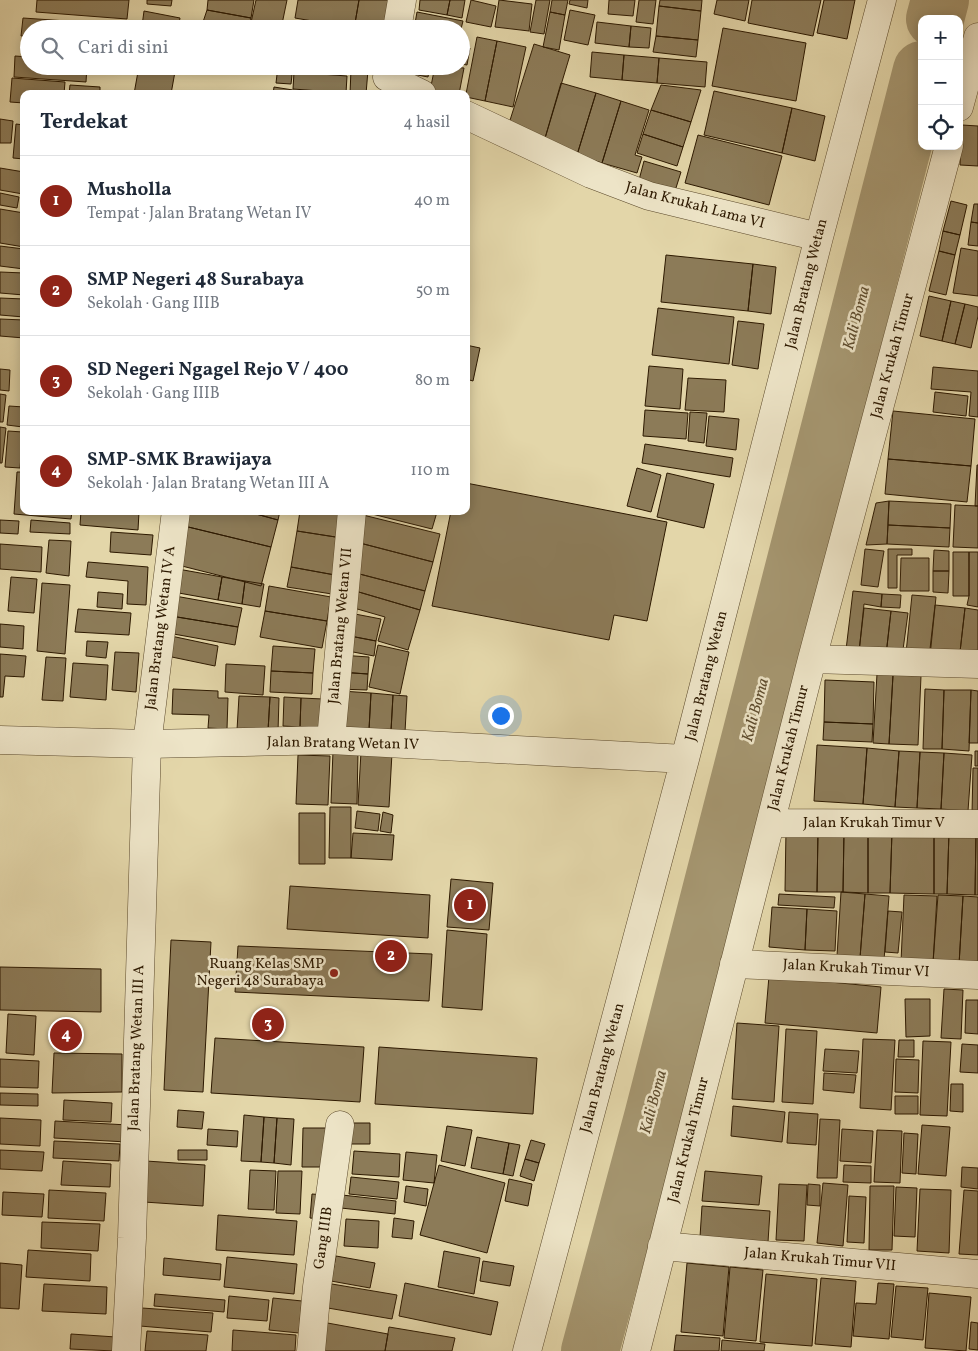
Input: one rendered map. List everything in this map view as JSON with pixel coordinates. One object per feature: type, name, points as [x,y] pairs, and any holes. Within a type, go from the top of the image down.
[{"type":"street","points":[[398,20],[402,0]]},
{"type":"street","name":"Jalan Bratang Wetan","points":[[528,1351],[685,759],[818,237],[882,0]]},
{"type":"street","points":[[960,105],[978,37]]},
{"type":"street","points":[[387,79],[413,90]]},
{"type":"street","name":"Jalan Krukah Lama VI","points":[[470,117],[591,174],[649,196],[818,237]]},
{"type":"street","name":"Jalan Krukah Timur","points":[[636,1351],[812,659],[948,150]]},
{"type":"street","name":"Jalan Bratang Wetan IV A","points":[[147,744],[176,515]]},
{"type":"street","name":"Jalan Bratang Wetan VII","points":[[331,740],[352,515]]},
{"type":"street","points":[[812,659],[978,664]]},
{"type":"street","name":"Jalan Bratang Wetan IV","points":[[0,740],[147,744],[331,740],[685,759]]},
{"type":"street","name":"Jalan Bratang Wetan III A","points":[[126,1351],[132,1238],[147,744]]},
{"type":"street","name":"Jalan Krukah Timur V","points":[[771,823],[978,824]]},
{"type":"street","name":"Jalan Krukah Timur VI","points":[[734,964],[978,975]]},
{"type":"street","name":"Gang IIIB","points":[[311,1351],[317,1287],[340,1124]]},
{"type":"street","name":"Jalan Krukah Timur VII","points":[[662,1246],[978,1274]]},
{"type":"building","points":[[37,0],[129,0],[127,19],[36,12]]},
{"type":"building","points":[[147,0],[172,0],[171,6],[147,4]]},
{"type":"building","points":[[208,0],[254,0],[251,18],[207,10]]},
{"type":"building","points":[[256,0],[287,0],[283,20],[252,20]]},
{"type":"building","points":[[298,0],[359,0],[356,20],[307,20],[295,18]]},
{"type":"building","points":[[359,0],[394,0],[390,20],[356,20]]},
{"type":"building","points":[[420,0],[450,0],[447,15],[419,10]]},
{"type":"building","points":[[450,0],[465,0],[462,18],[447,15]]},
{"type":"building","points":[[471,0],[496,6],[491,27],[470,23],[470,20],[466,20]]},
{"type":"building","points":[[499,0],[532,4],[529,31],[495,27]]},
{"type":"building","points":[[536,0],[550,0],[544,34],[530,32]]},
{"type":"building","points":[[552,0],[568,0],[565,15],[550,12]]},
{"type":"building","points":[[570,0],[588,0],[587,8],[569,4]]},
{"type":"building","points":[[609,0],[635,0],[633,16],[608,14]]},
{"type":"building","points":[[639,0],[656,0],[653,24],[636,22]]},
{"type":"building","points":[[660,0],[702,0],[701,11],[659,6]]},
{"type":"building","points":[[717,0],[749,0],[745,21],[714,14]]},
{"type":"building","points":[[752,0],[821,0],[813,36],[748,23]]},
{"type":"building","points":[[824,0],[855,0],[847,39],[817,33]]},
{"type":"building","points":[[659,6],[701,11],[698,40],[656,36]]},
{"type":"building","points":[[207,10],[251,18],[251,20],[204,20]]},
{"type":"building","points":[[570,10],[595,15],[588,45],[564,40]]},
{"type":"building","points":[[144,11],[180,18],[180,20],[143,20]]},
{"type":"building","points":[[417,12],[458,20],[416,20]]},
{"type":"building","points":[[550,12],[565,15],[559,50],[543,47]]},
{"type":"building","points":[[23,18],[52,20],[23,20]]},
{"type":"building","points":[[597,22],[631,26],[629,47],[595,43]]},
{"type":"building","points":[[631,26],[651,28],[649,48],[629,47]]},
{"type":"building","points":[[723,28],[806,43],[796,101],[712,86]]},
{"type":"building","points":[[656,36],[698,40],[696,57],[653,52]]},
{"type":"building","points":[[477,37],[497,41],[485,101],[470,98],[470,90],[467,90]]},
{"type":"building","points":[[497,41],[526,47],[513,107],[485,101]]},
{"type":"building","points":[[534,44],[570,55],[543,145],[506,133]]},
{"type":"building","points":[[592,52],[624,55],[622,80],[590,77]]},
{"type":"building","points":[[624,55],[659,58],[657,83],[622,80]]},
{"type":"building","points":[[15,56],[20,56],[20,75],[86,75],[86,82],[14,77]]},
{"type":"building","points":[[659,58],[707,62],[705,87],[657,83]]},
{"type":"building","points":[[137,75],[174,75],[172,90],[135,90]]},
{"type":"building","points":[[277,75],[292,75],[291,84],[276,83]]},
{"type":"building","points":[[294,75],[347,76],[346,90],[293,89]]},
{"type":"building","points":[[351,75],[368,75],[366,90],[350,90]]},
{"type":"building","points":[[433,75],[463,75],[460,90],[430,90]]},
{"type":"building","points":[[12,78],[65,82],[64,90],[20,90],[20,103],[10,102]]},
{"type":"building","points":[[561,83],[596,93],[577,155],[543,145]]},
{"type":"building","points":[[70,85],[100,87],[100,90],[69,90]]},
{"type":"building","points":[[661,85],[701,90],[691,122],[651,110]]},
{"type":"building","points":[[274,87],[293,90],[274,90]]},
{"type":"building","points":[[714,91],[792,108],[782,153],[704,135]]},
{"type":"building","points":[[596,93],[621,101],[602,163],[577,155]]},
{"type":"building","points":[[621,101],[649,110],[635,155],[642,157],[637,173],[602,163]]},
{"type":"building","points":[[792,108],[825,116],[815,161],[782,153]]},
{"type":"building","points":[[651,110],[691,122],[683,147],[643,134]]},
{"type":"building","points":[[0,119],[13,121],[11,143],[0,143]]},
{"type":"building","points":[[16,124],[20,124],[20,159],[13,158]]},
{"type":"building","points":[[963,125],[978,126],[978,166],[960,165],[961,150],[963,150]]},
{"type":"building","points":[[643,134],[683,147],[677,166],[637,153]]},
{"type":"building","points":[[698,135],[782,156],[769,205],[685,183]]},
{"type":"building","points":[[644,161],[681,172],[675,191],[639,180]]},
{"type":"building","points":[[0,168],[20,171],[20,193],[0,190]]},
{"type":"building","points":[[0,193],[19,197],[17,208],[0,205]]},
{"type":"building","points":[[951,201],[967,205],[960,235],[943,231]]},
{"type":"building","points":[[974,204],[978,204],[978,223],[971,222]]},
{"type":"building","points":[[0,209],[20,212],[20,246],[0,243]]},
{"type":"building","points":[[971,222],[978,223],[978,246],[968,245]]},
{"type":"building","points":[[943,231],[960,235],[955,255],[939,251]]},
{"type":"building","points":[[0,246],[20,248],[20,268],[0,266]]},
{"type":"building","points":[[961,248],[978,251],[978,296],[953,293]]},
{"type":"building","points":[[939,251],[955,255],[946,295],[929,291]]},
{"type":"building","points":[[666,255],[753,264],[748,311],[661,302]]},
{"type":"building","points":[[753,264],[776,267],[771,314],[748,311]]},
{"type":"building","points":[[0,272],[20,273],[20,295],[0,293]]},
{"type":"building","points":[[929,296],[951,301],[942,341],[920,336]]},
{"type":"building","points":[[0,298],[20,299],[20,317],[0,315]]},
{"type":"building","points":[[951,301],[965,304],[955,344],[942,341]]},
{"type":"building","points":[[965,304],[978,307],[978,316],[971,348],[955,344]]},
{"type":"building","points":[[658,308],[734,317],[729,364],[652,355]]},
{"type":"building","points":[[0,319],[20,320],[20,338],[0,336]]},
{"type":"building","points":[[738,321],[764,324],[758,369],[732,365]]},
{"type":"building","points":[[470,346],[480,348],[473,381],[470,380]]},
{"type":"building","points":[[649,366],[683,369],[680,409],[645,406]]},
{"type":"building","points":[[933,367],[978,371],[978,417],[969,416],[971,392],[931,389]]},
{"type":"building","points":[[0,369],[10,370],[9,391],[0,390]]},
{"type":"building","points":[[688,378],[726,380],[724,412],[685,410]]},
{"type":"building","points":[[935,392],[968,396],[966,416],[933,412]]},
{"type":"building","points":[[0,394],[6,395],[3,422],[0,422]]},
{"type":"building","points":[[9,406],[20,407],[20,427],[7,425]]},
{"type":"building","points":[[645,410],[688,413],[686,439],[643,436]]},
{"type":"building","points":[[893,411],[975,419],[971,466],[888,459]]},
{"type":"building","points":[[690,412],[707,413],[704,443],[688,441]]},
{"type":"building","points":[[709,416],[739,419],[736,450],[706,446]]},
{"type":"building","points":[[0,427],[6,428],[2,463],[0,463]]},
{"type":"building","points":[[8,431],[20,432],[20,468],[5,467]]},
{"type":"building","points":[[645,444],[733,458],[730,477],[642,463]]},
{"type":"building","points":[[888,459],[971,466],[967,502],[885,494]]},
{"type":"building","points":[[977,465],[978,506],[975,506]]},
{"type":"building","points":[[637,468],[661,475],[651,512],[627,506]]},
{"type":"building","points":[[17,472],[20,472],[20,515],[14,514]]},
{"type":"building","points":[[667,473],[714,484],[704,528],[657,517]]},
{"type":"building","points":[[470,484],[667,522],[647,621],[614,615],[609,640],[432,606],[450,515],[470,515]]},
{"type":"building","points":[[889,501],[887,544],[866,545],[876,503]]},
{"type":"building","points":[[889,501],[951,504],[950,528],[888,525]]},
{"type":"building","points":[[955,505],[978,506],[978,548],[953,547]]},
{"type":"building","points":[[25,515],[72,515],[71,519]]},
{"type":"building","points":[[81,515],[139,515],[138,530],[80,525]]},
{"type":"building","points":[[183,515],[260,515],[278,520],[271,547],[180,525]]},
{"type":"building","points":[[260,515],[279,515],[278,520]]},
{"type":"building","points":[[299,515],[345,515],[342,538],[297,531]]},
{"type":"building","points":[[363,515],[440,534],[433,562],[356,542]]},
{"type":"building","points":[[376,515],[436,515],[432,529]]},
{"type":"building","points":[[0,520],[19,521],[18,534],[0,533]]},
{"type":"building","points":[[31,520],[70,523],[70,534],[30,532]]},
{"type":"building","points":[[180,525],[271,547],[261,586],[174,564]]},
{"type":"building","points":[[888,525],[950,528],[949,547],[887,544]]},
{"type":"building","points":[[297,531],[342,538],[335,575],[291,567]]},
{"type":"building","points":[[111,532],[153,535],[151,555],[110,552]]},
{"type":"building","points":[[49,540],[71,541],[69,576],[46,573]]},
{"type":"building","points":[[356,542],[433,562],[425,591],[348,571]]},
{"type":"building","points":[[0,544],[42,547],[41,572],[0,569]]},
{"type":"building","points":[[865,549],[884,551],[878,587],[861,585]]},
{"type":"building","points":[[888,549],[912,549],[912,555],[897,555],[897,588],[888,588]]},
{"type":"building","points":[[934,550],[949,551],[949,571],[933,571]]},
{"type":"building","points":[[953,552],[969,552],[969,596],[953,596]]},
{"type":"building","points":[[969,552],[978,552],[978,607],[967,605],[969,596]]},
{"type":"building","points":[[901,558],[929,558],[929,591],[900,591]]},
{"type":"building","points":[[88,562],[148,567],[146,605],[127,604],[128,581],[86,577]]},
{"type":"building","points":[[291,567],[335,575],[332,594],[287,587]]},
{"type":"building","points":[[178,569],[222,577],[218,600],[173,592]]},
{"type":"building","points":[[348,571],[425,591],[420,610],[352,590]]},
{"type":"building","points":[[933,571],[949,571],[948,593],[933,592]]},
{"type":"building","points":[[11,577],[37,579],[34,613],[8,611]]},
{"type":"building","points":[[222,577],[245,581],[242,604],[218,600]]},
{"type":"building","points":[[245,581],[264,584],[260,607],[242,604]]},
{"type":"building","points":[[42,583],[70,585],[65,654],[37,651]]},
{"type":"building","points":[[269,586],[331,597],[327,621],[265,611]]},
{"type":"building","points":[[352,590],[420,610],[408,650],[378,641],[385,617],[347,606]]},
{"type":"building","points":[[853,591],[882,594],[881,607],[864,604],[859,652],[846,650]]},
{"type":"building","points":[[98,592],[123,594],[122,609],[97,607]]},
{"type":"building","points":[[882,594],[901,595],[900,608],[881,607]]},
{"type":"building","points":[[912,595],[936,597],[930,656],[906,653]]},
{"type":"building","points":[[175,596],[242,608],[238,627],[171,616]]},
{"type":"building","points":[[935,605],[965,608],[960,652],[930,649]]},
{"type":"building","points":[[864,608],[891,611],[886,655],[859,652]]},
{"type":"building","points":[[965,608],[978,610],[978,654],[960,652]]},
{"type":"building","points":[[78,609],[131,613],[129,635],[75,632]]},
{"type":"building","points":[[265,611],[327,621],[322,648],[260,637]]},
{"type":"building","points":[[891,611],[908,613],[902,657],[886,655]]},
{"type":"building","points":[[355,614],[381,619],[376,641],[350,636]]},
{"type":"building","points":[[171,616],[238,627],[235,645],[168,633]]},
{"type":"building","points":[[0,624],[24,626],[23,649],[0,647]]},
{"type":"building","points":[[171,636],[218,646],[215,666],[167,656]]},
{"type":"building","points":[[350,636],[376,641],[374,656],[348,651]]},
{"type":"building","points":[[87,641],[108,642],[106,658],[86,656]]},
{"type":"building","points":[[378,645],[409,652],[400,694],[369,687]]},
{"type":"building","points":[[273,646],[315,649],[313,673],[271,671]]},
{"type":"building","points":[[115,652],[139,653],[136,692],[112,690]]},
{"type":"building","points":[[0,654],[26,656],[24,677],[5,676],[3,697],[0,697]]},
{"type":"building","points":[[340,655],[369,657],[368,674],[339,672]]},
{"type":"building","points":[[46,657],[66,658],[63,701],[42,700]]},
{"type":"building","points":[[73,663],[108,665],[106,700],[70,697]]},
{"type":"building","points":[[226,664],[265,666],[263,695],[225,692]]},
{"type":"building","points":[[271,671],[313,673],[312,694],[270,692]]},
{"type":"building","points":[[339,672],[368,674],[367,690],[338,689]]},
{"type":"building","points":[[877,674],[893,675],[889,744],[873,743]]},
{"type":"building","points":[[893,675],[921,676],[918,745],[889,744]]},
{"type":"building","points":[[825,680],[874,682],[873,724],[824,722]]},
{"type":"building","points":[[173,689],[218,691],[218,698],[228,698],[227,729],[208,728],[209,715],[172,714]]},
{"type":"building","points":[[925,689],[944,690],[942,749],[923,749]]},
{"type":"building","points":[[944,690],[971,690],[969,751],[942,749]]},
{"type":"building","points":[[971,690],[978,691],[978,743],[969,743]]},
{"type":"building","points":[[341,691],[371,693],[369,730],[339,728]]},
{"type":"building","points":[[371,693],[393,695],[391,731],[369,730]]},
{"type":"building","points":[[393,695],[407,696],[405,732],[391,731]]},
{"type":"building","points":[[239,696],[270,697],[268,731],[237,730]]},
{"type":"building","points":[[270,697],[279,698],[278,732],[268,731]]},
{"type":"building","points":[[284,697],[301,698],[300,727],[283,726]]},
{"type":"building","points":[[301,698],[323,699],[322,728],[300,727]]},
{"type":"building","points":[[824,722],[873,724],[872,742],[823,740]]},
{"type":"building","points":[[817,745],[867,748],[863,804],[814,801]]},
{"type":"building","points":[[867,748],[899,751],[895,807],[863,804]]},
{"type":"building","points":[[333,751],[358,752],[357,804],[331,803]]},
{"type":"building","points":[[899,751],[920,752],[917,808],[895,807]]},
{"type":"building","points":[[975,751],[978,751],[978,766],[975,766]]},
{"type":"building","points":[[361,752],[392,753],[389,807],[358,805]]},
{"type":"building","points":[[920,752],[944,753],[941,809],[917,808]]},
{"type":"building","points":[[944,753],[972,755],[968,811],[941,809]]},
{"type":"building","points":[[298,755],[330,756],[328,805],[296,804]]},
{"type":"building","points":[[973,768],[978,768],[978,814],[972,814]]},
{"type":"building","points":[[330,807],[351,807],[351,858],[329,858]]},
{"type":"building","points":[[357,811],[380,814],[378,831],[355,828]]},
{"type":"building","points":[[383,812],[393,815],[391,833],[380,831]]},
{"type":"building","points":[[299,813],[325,813],[325,864],[299,864]]},
{"type":"building","points":[[786,830],[818,830],[817,892],[785,891]]},
{"type":"building","points":[[818,830],[844,831],[843,892],[817,892]]},
{"type":"building","points":[[844,831],[868,831],[868,893],[843,892]]},
{"type":"building","points":[[868,831],[892,831],[890,893],[868,893]]},
{"type":"building","points":[[892,831],[934,832],[934,894],[890,893]]},
{"type":"building","points":[[934,832],[949,832],[947,894],[934,894]]},
{"type":"building","points":[[949,832],[976,832],[975,895],[947,894]]},
{"type":"building","points":[[976,832],[978,832],[978,895],[975,895]]},
{"type":"building","points":[[353,833],[394,835],[392,860],[351,858]]},
{"type":"building","points":[[451,879],[493,883],[489,930],[447,927]]},
{"type":"building","name":"Ruang Kelas SMP Negeri 48 Surabaya","points":[[290,886],[430,895],[428,938],[287,929]]},
{"type":"building","points":[[841,892],[865,894],[860,958],[837,956]]},
{"type":"building","points":[[779,894],[835,897],[834,908],[778,905]]},
{"type":"building","points":[[865,894],[889,896],[884,960],[860,958]]},
{"type":"building","points":[[904,895],[937,896],[933,963],[901,962]]},
{"type":"building","points":[[938,895],[963,896],[959,965],[933,963]]},
{"type":"building","points":[[963,896],[978,897],[978,966],[959,965]]},
{"type":"building","points":[[772,907],[807,909],[805,950],[769,947]]},
{"type":"building","points":[[807,909],[837,911],[835,951],[805,950]]},
{"type":"building","points":[[888,911],[902,912],[898,953],[885,952]]},
{"type":"building","points":[[447,930],[487,934],[482,1010],[442,1007]]},
{"type":"building","points":[[171,940],[211,942],[203,1092],[164,1090]]},
{"type":"building","name":"Ruang Kelas SMP Negeri 48 Surabaya","points":[[238,946],[432,954],[429,1001],[235,992]]},
{"type":"building","points":[[0,967],[101,969],[101,1012],[0,1010]]},
{"type":"building","points":[[769,976],[881,987],[877,1033],[765,1023]]},
{"type":"building","points":[[944,989],[963,990],[961,1039],[941,1038]]},
{"type":"building","points":[[905,999],[930,999],[930,1036],[906,1037]]},
{"type":"building","points":[[966,1000],[978,1000],[978,1034],[965,1033]]},
{"type":"building","points":[[8,1014],[36,1016],[34,1055],[6,1053]]},
{"type":"building","points":[[737,1023],[779,1026],[774,1102],[732,1099]]},
{"type":"building","points":[[786,1029],[817,1031],[813,1104],[782,1102]]},
{"type":"building","points":[[215,1038],[364,1047],[360,1102],[211,1093]]},
{"type":"building","points":[[863,1039],[895,1040],[891,1110],[860,1108]]},
{"type":"building","points":[[899,1040],[914,1040],[914,1057],[898,1057]]},
{"type":"building","points":[[923,1041],[951,1042],[947,1116],[920,1115]]},
{"type":"building","points":[[962,1044],[978,1045],[978,1073],[960,1072]]},
{"type":"building","points":[[379,1047],[537,1058],[533,1114],[375,1104]]},
{"type":"building","points":[[825,1049],[859,1051],[857,1073],[823,1071]]},
{"type":"building","points":[[54,1053],[122,1054],[122,1092],[52,1093]]},
{"type":"building","points":[[0,1059],[39,1061],[38,1088],[0,1087]]},
{"type":"building","points":[[896,1059],[919,1060],[918,1093],[895,1092]]},
{"type":"building","points":[[824,1073],[856,1075],[854,1093],[823,1090]]},
{"type":"building","points":[[951,1084],[963,1084],[963,1112],[950,1111]]},
{"type":"building","points":[[0,1093],[38,1094],[38,1106],[0,1105]]},
{"type":"building","points":[[895,1096],[918,1096],[918,1114],[895,1114]]},
{"type":"building","points":[[64,1100],[112,1103],[111,1122],[63,1120]]},
{"type":"building","points":[[733,1106],[785,1112],[782,1142],[731,1136]]},
{"type":"building","points":[[178,1110],[204,1112],[202,1129],[177,1127]]},
{"type":"building","points":[[789,1112],[818,1114],[816,1145],[787,1143]]},
{"type":"building","points":[[244,1115],[264,1117],[261,1162],[241,1161]]},
{"type":"building","points":[[264,1117],[277,1118],[274,1163],[261,1162]]},
{"type":"building","points":[[0,1118],[41,1120],[40,1146],[0,1144]]},
{"type":"building","points":[[277,1118],[294,1119],[291,1165],[274,1163]]},
{"type":"building","points":[[820,1119],[840,1120],[837,1178],[817,1178]]},
{"type":"building","points":[[55,1121],[128,1125],[127,1142],[54,1138]]},
{"type":"building","points":[[346,1123],[370,1123],[370,1144],[346,1144]]},
{"type":"building","points":[[922,1125],[950,1127],[946,1176],[918,1174]]},
{"type":"building","points":[[447,1126],[472,1130],[465,1166],[441,1161]]},
{"type":"building","points":[[303,1128],[327,1128],[327,1167],[302,1167]]},
{"type":"building","points":[[208,1129],[238,1131],[237,1147],[207,1145]]},
{"type":"building","points":[[842,1129],[873,1131],[871,1163],[840,1161]]},
{"type":"building","points":[[877,1130],[902,1131],[900,1183],[874,1182]]},
{"type":"building","points":[[904,1133],[918,1134],[916,1174],[902,1173]]},
{"type":"building","points":[[477,1137],[509,1143],[503,1174],[471,1168]]},
{"type":"building","points":[[531,1140],[545,1144],[539,1163],[525,1159]]},
{"type":"building","points":[[54,1141],[120,1144],[119,1161],[53,1158]]},
{"type":"building","points":[[509,1143],[520,1145],[513,1176],[503,1174]]},
{"type":"building","points":[[0,1150],[44,1152],[42,1171],[0,1169]]},
{"type":"building","points":[[178,1150],[207,1150],[207,1160],[178,1160]]},
{"type":"building","points":[[354,1151],[400,1154],[399,1177],[352,1174]]},
{"type":"building","points":[[406,1152],[437,1155],[434,1183],[403,1180]]},
{"type":"building","points":[[525,1159],[539,1163],[534,1181],[520,1176]]},
{"type":"building","points":[[63,1161],[111,1164],[110,1187],[61,1185]]},
{"type":"building","points":[[146,1161],[205,1165],[203,1206],[144,1202]]},
{"type":"building","points":[[439,1165],[505,1183],[487,1253],[420,1235]]},
{"type":"building","points":[[844,1165],[871,1166],[871,1183],[843,1182]]},
{"type":"building","points":[[962,1167],[978,1168],[978,1189],[961,1187]]},
{"type":"building","points":[[250,1170],[276,1171],[274,1210],[248,1209]]},
{"type":"building","points":[[278,1171],[302,1171],[300,1214],[276,1213]]},
{"type":"building","points":[[705,1171],[762,1176],[759,1205],[702,1201]]},
{"type":"building","points":[[351,1177],[399,1182],[397,1199],[349,1194]]},
{"type":"building","points":[[509,1179],[532,1184],[528,1206],[505,1201]]},
{"type":"building","points":[[823,1183],[848,1185],[843,1246],[817,1243]]},
{"type":"building","points":[[779,1184],[807,1185],[804,1241],[776,1240]]},
{"type":"building","points":[[808,1184],[820,1185],[820,1206],[807,1205]]},
{"type":"building","points":[[406,1186],[428,1189],[426,1206],[404,1202]]},
{"type":"building","points":[[870,1186],[894,1186],[892,1250],[869,1250]]},
{"type":"building","points":[[896,1187],[917,1188],[915,1237],[894,1236]]},
{"type":"building","points":[[920,1189],[951,1190],[949,1253],[917,1251]]},
{"type":"building","points":[[49,1190],[106,1193],[104,1221],[48,1218]]},
{"type":"building","points":[[964,1190],[978,1191],[978,1255],[959,1254]]},
{"type":"building","points":[[3,1192],[44,1194],[42,1217],[2,1215]]},
{"type":"building","points":[[312,1194],[324,1195],[322,1219],[310,1218]]},
{"type":"building","points":[[342,1195],[396,1201],[395,1214],[341,1208]]},
{"type":"building","points":[[849,1196],[866,1197],[864,1243],[847,1242]]},
{"type":"building","points":[[702,1206],[770,1211],[768,1242],[700,1237]]},
{"type":"building","points":[[218,1215],[297,1221],[294,1255],[216,1250]]},
{"type":"building","points":[[394,1218],[414,1221],[412,1239],[392,1237]]},
{"type":"building","points":[[346,1219],[379,1221],[378,1248],[344,1246]]},
{"type":"building","points":[[42,1222],[100,1224],[98,1251],[41,1248]]},
{"type":"building","points":[[28,1250],[91,1254],[90,1281],[26,1277]]},
{"type":"building","points":[[444,1251],[480,1258],[474,1294],[438,1287]]},
{"type":"building","points":[[336,1256],[375,1263],[370,1288],[331,1281]]},
{"type":"building","points":[[227,1257],[297,1264],[294,1294],[224,1287]]},
{"type":"building","points":[[164,1258],[221,1264],[220,1280],[163,1275]]},
{"type":"building","points":[[483,1261],[514,1266],[510,1286],[480,1281]]},
{"type":"building","points":[[0,1263],[22,1265],[19,1309],[0,1308]]},
{"type":"building","points":[[687,1263],[729,1267],[723,1336],[681,1332]]},
{"type":"building","points":[[730,1267],[763,1270],[756,1341],[724,1338]]},
{"type":"building","points":[[766,1274],[817,1279],[812,1346],[760,1342]]},
{"type":"building","points":[[821,1278],[856,1281],[851,1347],[815,1344]]},
{"type":"building","points":[[326,1283],[397,1295],[392,1319],[322,1307]]},
{"type":"building","points":[[405,1283],[498,1302],[491,1335],[399,1316]]},
{"type":"building","points":[[878,1283],[894,1284],[889,1339],[853,1336],[856,1303],[876,1304]]},
{"type":"building","points":[[44,1284],[107,1287],[106,1314],[42,1311]]},
{"type":"building","points":[[896,1286],[928,1288],[923,1340],[891,1337]]},
{"type":"building","points":[[929,1293],[971,1297],[966,1351],[925,1348]]},
{"type":"building","points":[[155,1294],[225,1300],[224,1312],[154,1306]]},
{"type":"building","points":[[229,1296],[269,1300],[267,1321],[227,1318]]},
{"type":"building","points":[[273,1298],[302,1301],[299,1333],[269,1330]]},
{"type":"building","points":[[142,1308],[213,1313],[211,1332],[140,1326]]},
{"type":"building","points":[[322,1322],[388,1334],[385,1351],[317,1351]]},
{"type":"building","points":[[971,1322],[978,1323],[978,1350],[969,1349]]},
{"type":"building","points":[[389,1327],[455,1338],[452,1351],[385,1351]]},
{"type":"building","points":[[233,1330],[296,1335],[295,1351],[232,1351]]},
{"type":"building","points":[[147,1331],[208,1335],[206,1351],[145,1351]]},
{"type":"building","points":[[71,1334],[116,1337],[115,1351],[70,1349]]},
{"type":"building","points":[[676,1335],[720,1338],[719,1351],[674,1351]]},
{"type":"building","points":[[722,1340],[765,1344],[764,1351],[721,1351]]},
{"type":"waterway","name":"Kali Boma","points":[[936,15],[940,0]]},
{"type":"waterway","name":"Kali Boma","points":[[590,1351],[653,1117],[918,86]]},
{"type":"place","name":"Musholla","points":[[470,905]]},
{"type":"place","name":"SMP Negeri 48 Surabaya","points":[[391,956]]},
{"type":"place","name":"Ruang Kelas SMP Negeri 48 Surabaya","points":[[334,973]]},
{"type":"place","name":"SD Negeri Ngagel Rejo V / 400","points":[[268,1024]]},
{"type":"place","name":"SMP-SMK Brawijaya","points":[[66,1035]]}]
